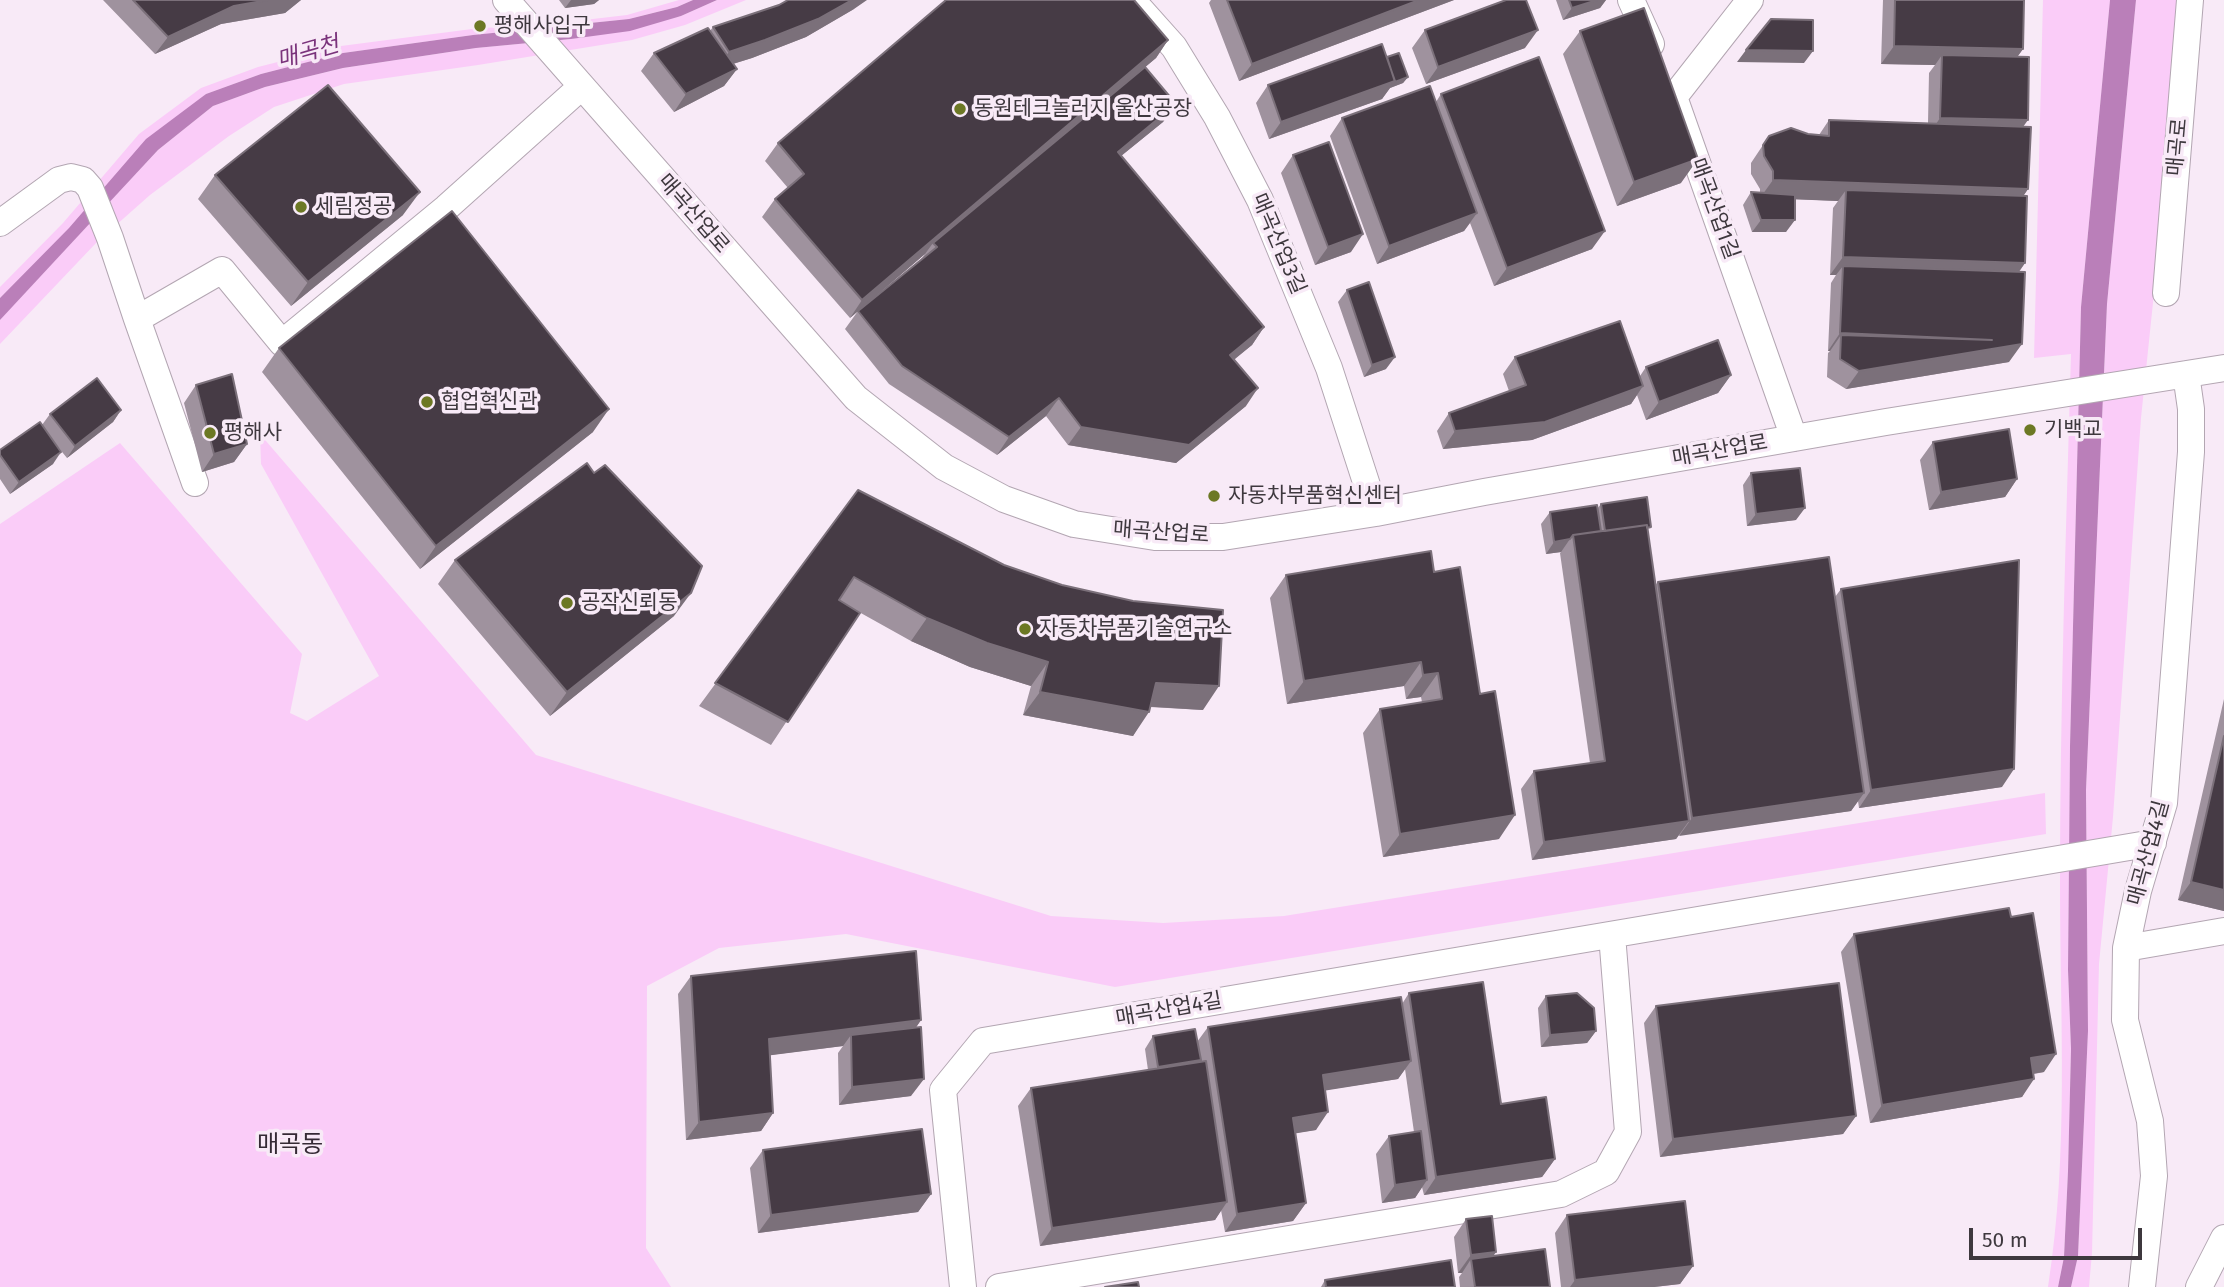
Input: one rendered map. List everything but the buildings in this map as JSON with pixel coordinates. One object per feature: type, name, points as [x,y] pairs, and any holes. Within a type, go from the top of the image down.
[{"type":"street","name":"매곡산업로","points":[[506,0],[856,398],[944,467],[1004,499],[1074,524],[1155,537],[1223,537],[1376,513],[1794,438],[2186,374]]},
{"type":"street","name":"매곡산업3길","points":[[1132,0],[1174,47],[1229,138],[1260,200],[1329,368],[1376,513]]},
{"type":"street","name":"매곡산업1길","points":[[1631,0],[1674,97],[1794,438]]},
{"type":"street","points":[[1674,97],[1750,0]]},
{"type":"street","name":"매곡로","points":[[2165,293],[2190,0]]},
{"type":"street","points":[[137,319],[222,270],[282,343],[446,208],[581,88]]},
{"type":"street","points":[[0,223],[59,180],[71,177],[83,180],[90,188],[195,483]]},
{"type":"street","points":[[2186,374],[2224,368]]},
{"type":"street","name":"매곡산업4길","points":[[2142,1287],[2154,1176],[2150,1121],[2125,1020],[2126,948],[2138,891],[2141,845],[2164,803],[2189,479],[2191,409],[2186,374]]},
{"type":"street","name":"매곡산업4길","points":[[963,1287],[943,1090],[983,1041],[2141,845]]},
{"type":"street","points":[[2126,948],[2224,931]]},
{"type":"street","points":[[999,1287],[1561,1194],[1606,1172],[1628,1132],[1612,935]]},
{"type":"street","points":[[2199,1287],[2224,1238]]},
{"type":"shaded area","points":[[679,0],[693,0],[677,7],[629,19],[473,35],[343,53],[261,74],[206,94],[0,298],[0,287],[63,223],[139,134],[201,88],[258,67],[341,46],[472,29],[627,15]]},
{"type":"shaded area","points":[[693,0],[717,0],[681,16],[630,31],[476,48],[343,68],[265,87],[213,106],[158,150],[0,320],[0,298],[69,228],[146,139],[206,94],[261,74],[343,53],[473,35],[629,19],[677,7]]},
{"type":"shaded area","points":[[717,0],[746,0],[685,25],[632,40],[344,84],[274,107],[229,136],[150,195],[97,242],[0,344],[0,320],[4,315],[158,150],[213,106],[265,87],[343,68],[476,48],[571,39],[681,16]]},
{"type":"shaded area","points":[[2043,0],[2110,0],[2081,307],[2070,746],[2068,970],[2071,1049],[2064,1257],[2058,1287],[2048,1287],[2055,1237],[2061,1137],[2061,752],[2071,354],[2034,358]]},
{"type":"shaded area","points":[[2110,0],[2136,0],[2107,304],[2086,790],[2088,1031],[2078,1256],[2071,1287],[2058,1287],[2064,1257],[2071,1049],[2068,970],[2070,746],[2081,307]]},
{"type":"shaded area","points":[[2136,0],[2178,0],[2159,245],[2141,418],[2113,817],[2099,964],[2092,1253],[2089,1287],[2071,1287],[2078,1256],[2088,1031],[2086,790],[2107,304]]},
{"type":"shaded area","points":[[260,434],[536,755],[1051,916],[1163,923],[1284,916],[2045,793],[2046,834],[1115,987],[846,934],[719,948],[647,986],[646,1248],[671,1287],[0,1287],[0,524],[120,443],[302,654],[290,713],[307,721],[379,676],[261,464]]},
{"type":"place","name":"평해사입구","points":[[480,26]]},
{"type":"place","name":"동원테크놀러지 울산공장","points":[[960,109]]},
{"type":"place","name":"세림정공","points":[[301,207]]},
{"type":"place","name":"협업혁신관","points":[[427,402]]},
{"type":"place","name":"기백교","points":[[2030,430]]},
{"type":"place","name":"평해사","points":[[210,433]]},
{"type":"place","name":"자동차부품혁신센터","points":[[1214,496]]},
{"type":"place","name":"공작신뢰동","points":[[567,603]]},
{"type":"place","name":"자동차부품기술연구소","points":[[1025,629]]},
{"type":"district","name":"매곡동","points":[[290,1145]]},
{"type":"water label","name":"매곡천","points":[[308,53]]}]
